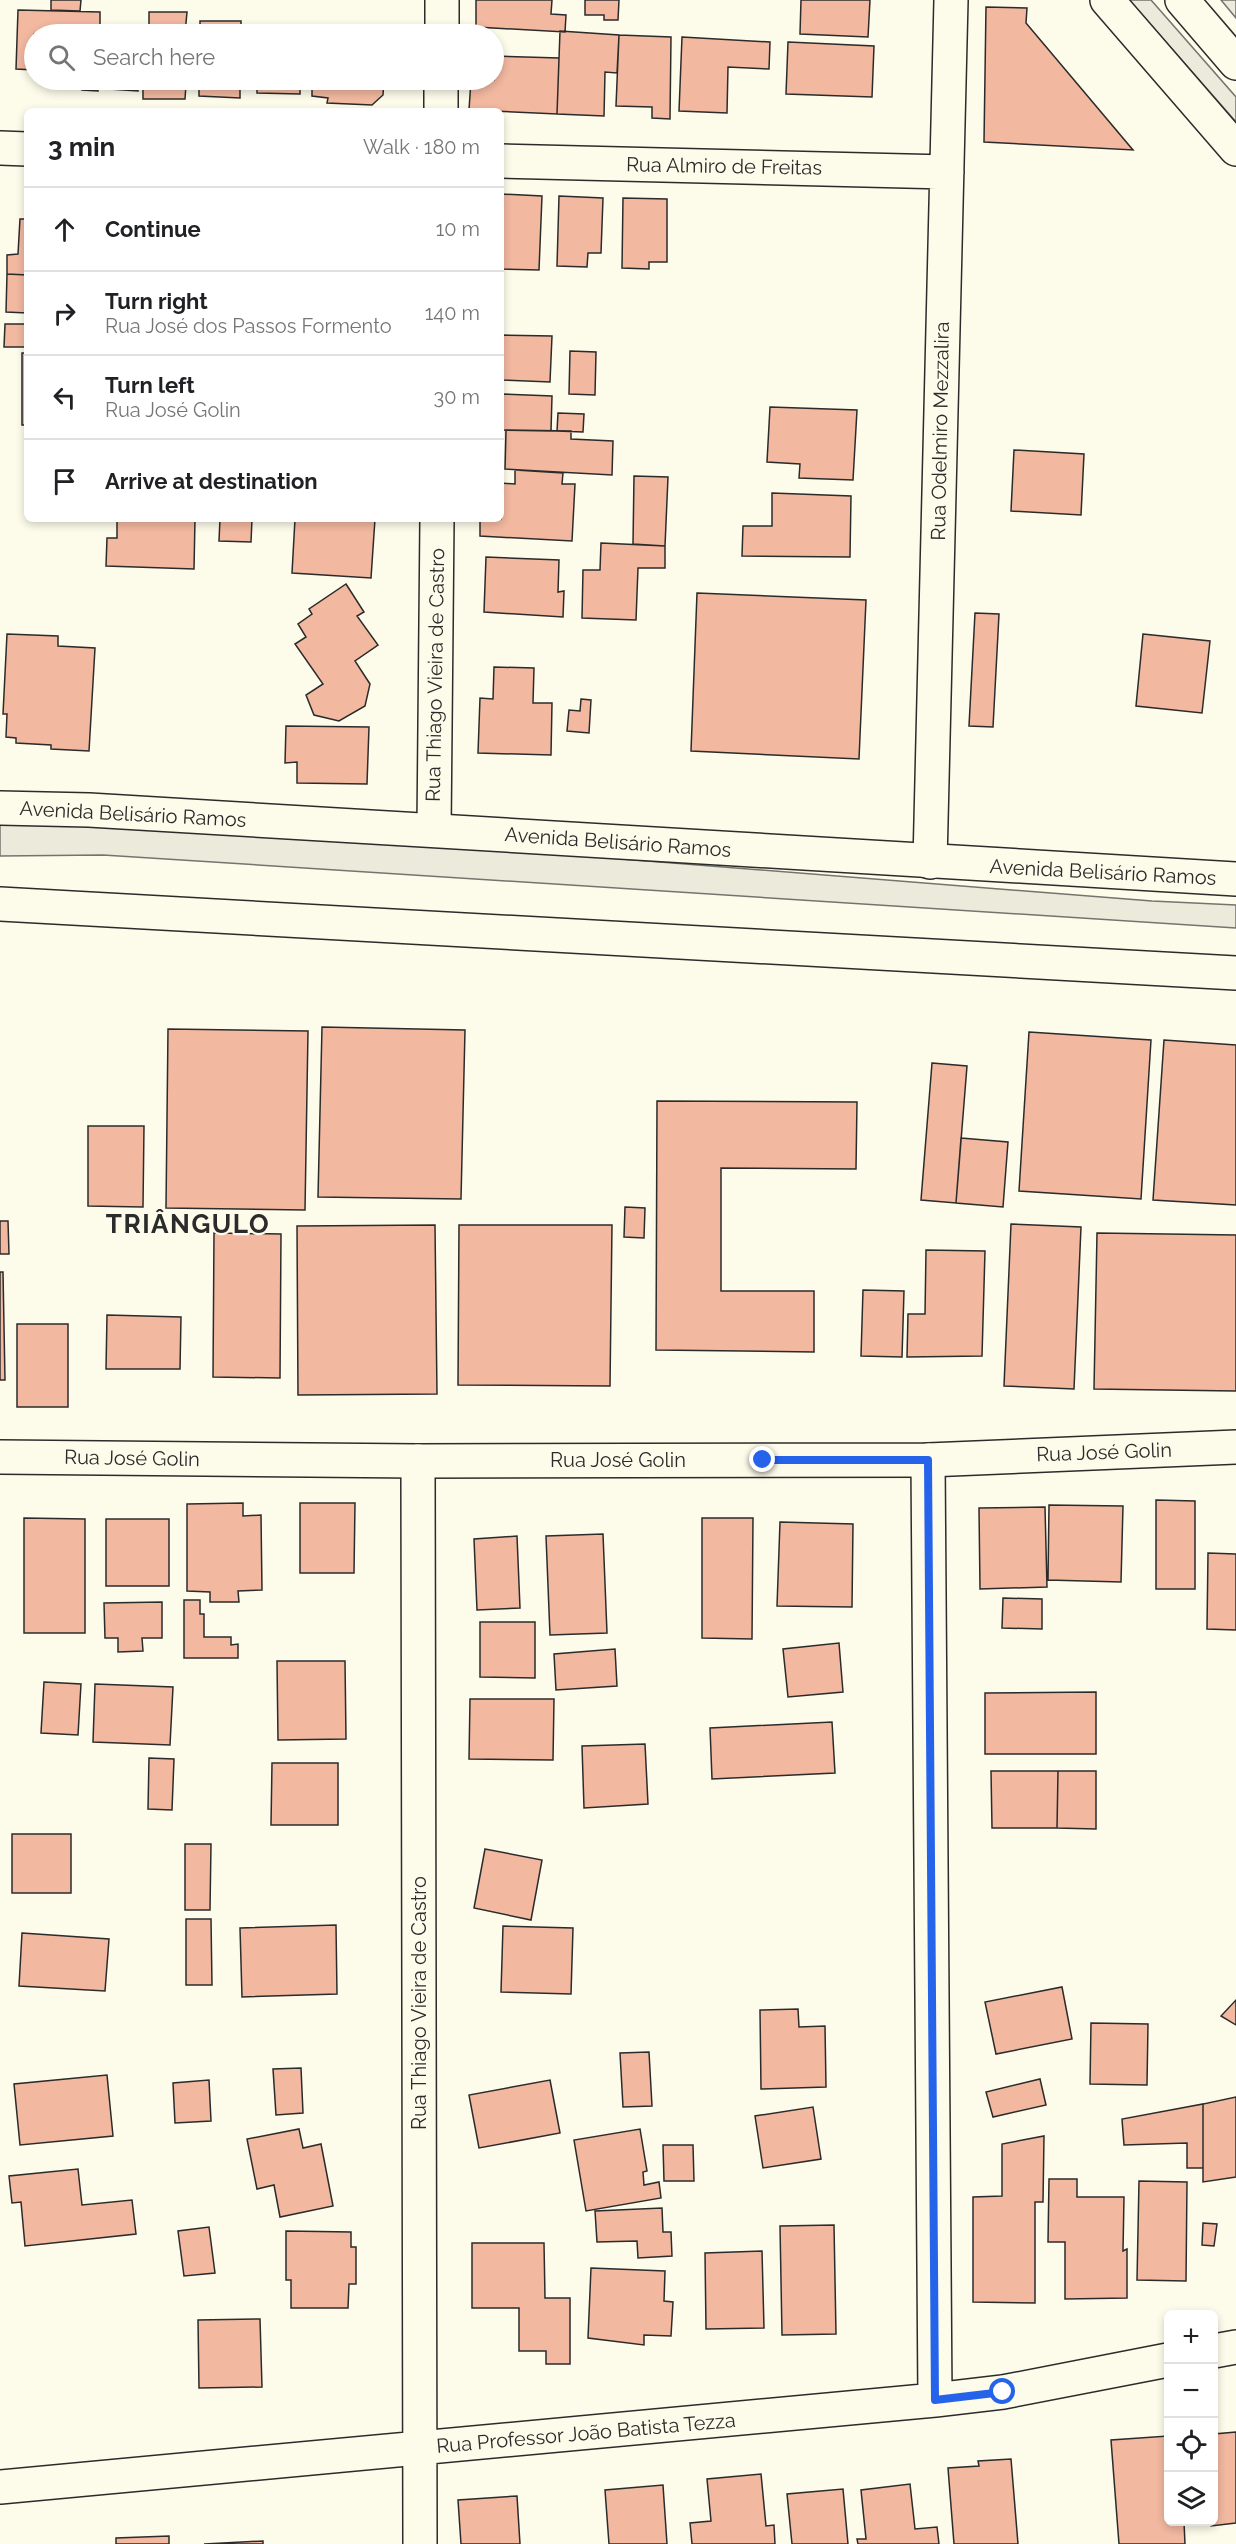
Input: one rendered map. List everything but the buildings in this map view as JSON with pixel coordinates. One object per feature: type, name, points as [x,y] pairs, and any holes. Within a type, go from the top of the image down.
[{"type":"street","points":[[442,0],[442,24]]},
{"type":"street","name":"Rua Odelmiro Mezzalira","points":[[930,862],[951,0]]},
{"type":"street","points":[[1107,0],[1236,149]]},
{"type":"street","points":[[1182,0],[1236,63]]},
{"type":"street","points":[[441,90],[441,108]]},
{"type":"street","points":[[0,148],[24,149]]},
{"type":"street","name":"Rua Almiro de Freitas","points":[[504,161],[947,172]]},
{"type":"street","name":"Rua Thiago Vieira de Castro","points":[[434,830],[437,522]]},
{"type":"street","name":"Avenida Belisário Ramos","points":[[0,808],[101,811],[434,830],[1236,879]]},
{"type":"street","points":[[0,904],[1236,973]]},
{"type":"street","name":"Rua José Golin","points":[[0,1457],[418,1461],[928,1460],[1236,1447]]},
{"type":"street","points":[[928,1460],[935,2400]]},
{"type":"street","name":"Rua Thiago Vieira de Castro","points":[[418,1461],[420,2544]]},
{"type":"street","points":[[1218,2350],[1236,2347]]},
{"type":"street","name":"Rua Professor João Batista Tezza","points":[[0,2487],[935,2400],[1003,2392],[1164,2361]]},
{"type":"shaded area","points":[[1129,0],[1151,0],[1236,97],[1236,122]]},
{"type":"shaded area","points":[[1221,0],[1236,0],[1236,18]]},
{"type":"shaded area","points":[[0,820],[508,850],[1152,901],[1236,905],[1236,928],[103,855],[0,856]]},
{"type":"district","name":"TRIÂNGULO","points":[[188,1224]]},
{"type":"route","points":[[763,1460],[928,1460],[935,2400],[1003,2392]]}]
